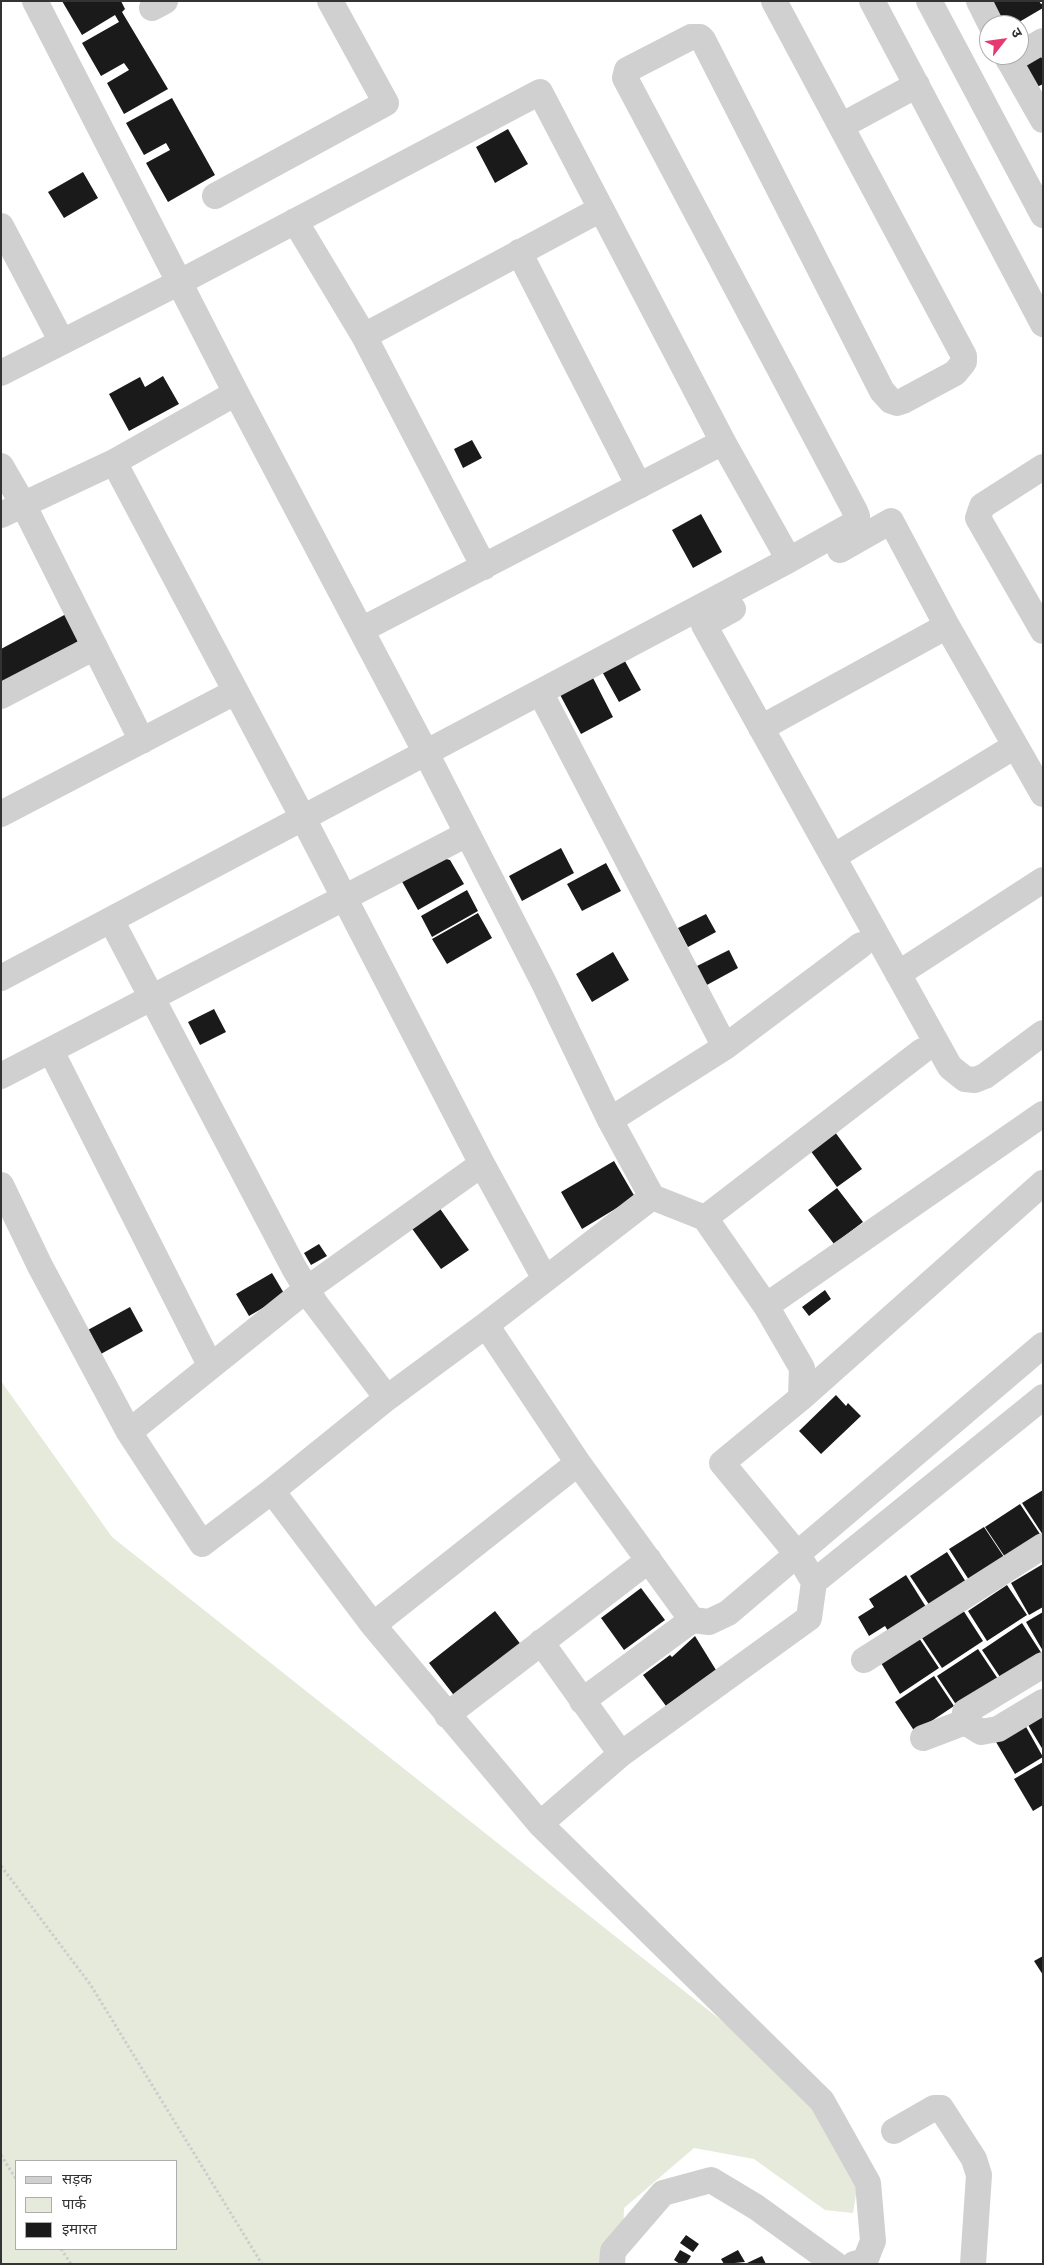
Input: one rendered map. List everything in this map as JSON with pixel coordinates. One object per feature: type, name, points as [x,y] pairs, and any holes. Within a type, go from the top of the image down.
[{"type":"street","points":[[35,1],[236,393],[426,753],[610,1120],[652,1197],[705,1218],[766,1306],[802,1368],[801,1398]]},
{"type":"street","points":[[215,196],[386,103],[330,1]]},
{"type":"street","points":[[1,978],[852,525],[857,516],[628,82],[625,73],[631,68],[691,37],[700,37],[703,40],[882,391],[885,396],[897,402],[955,373],[964,362],[964,356],[774,1]]},
{"type":"street","points":[[872,1],[1043,324]]},
{"type":"street","points":[[929,1],[1043,215]]},
{"type":"street","points":[[979,1],[986,15]]},
{"type":"street","points":[[1029,48],[1043,41]]},
{"type":"street","points":[[1012,65],[1043,120]]},
{"type":"street","points":[[841,126],[916,85]]},
{"type":"street","points":[[1,373],[180,282],[540,92],[723,442],[789,560]]},
{"type":"street","points":[[364,336],[601,209]]},
{"type":"street","points":[[295,221],[364,336],[484,567]]},
{"type":"street","points":[[1,226],[62,342]]},
{"type":"street","points":[[519,252],[638,486]]},
{"type":"street","points":[[12,510],[114,462],[236,393]]},
{"type":"street","points":[[361,630],[723,442]]},
{"type":"street","points":[[114,462],[303,818],[482,1164],[546,1279]]},
{"type":"street","points":[[1,466],[12,510],[95,646],[142,740]]},
{"type":"street","points":[[1043,467],[982,506],[978,518],[1043,631]]},
{"type":"street","points":[[1043,794],[947,626],[891,521],[704,625],[950,1067],[965,1079],[975,1080],[985,1076],[1043,1033]]},
{"type":"street","points":[[761,728],[947,626]]},
{"type":"street","points":[[1,696],[95,646]]},
{"type":"street","points":[[1,814],[235,692]]},
{"type":"street","points":[[540,692],[725,1046]]},
{"type":"street","points":[[833,857],[1015,746]]},
{"type":"street","points":[[1,1076],[152,996],[344,900],[467,834]]},
{"type":"street","points":[[898,974],[1043,880]]},
{"type":"street","points":[[111,920],[294,1268],[307,1289],[387,1398]]},
{"type":"street","points":[[610,1120],[725,1046],[861,944]]},
{"type":"street","points":[[51,1051],[210,1365]]},
{"type":"street","points":[[705,1218],[922,1051]]},
{"type":"street","points":[[766,1306],[1043,1114]]},
{"type":"street","points":[[129,1432],[210,1365],[307,1289],[482,1164]]},
{"type":"street","points":[[540,1824],[621,1754],[809,1618],[814,1582],[798,1555],[722,1463],[801,1398],[1043,1183]]},
{"type":"street","points":[[1,1186],[40,1266],[129,1432],[202,1544],[272,1491],[387,1398],[486,1325],[652,1197]]},
{"type":"street","points":[[486,1325],[578,1463],[692,1620]]},
{"type":"street","points":[[582,1701],[692,1620],[709,1622],[728,1613],[1043,1345]]},
{"type":"street","points":[[814,1582],[1043,1397]]},
{"type":"street","points":[[373,1625],[578,1463]]},
{"type":"street","points":[[272,1491],[373,1625],[540,1824],[822,2101],[868,2183],[873,2241],[861,2263]]},
{"type":"street","points":[[864,1660],[1043,1546]]},
{"type":"street","points":[[447,1715],[649,1560]]},
{"type":"street","points":[[541,1642],[621,1754]]},
{"type":"street","points":[[965,1722],[965,1712],[1043,1665]]},
{"type":"street","points":[[965,1722],[981,1732],[998,1729],[1043,1702]]},
{"type":"street","points":[[923,1738],[965,1722]]},
{"type":"street","points":[[894,2130],[934,2108],[941,2108],[974,2159],[979,2175],[973,2264]]},
{"type":"street","points":[[612,2264],[613,2251],[663,2193],[711,2180],[756,2207],[835,2264]]},
{"type":"path","points":[[1,1866],[90,1984],[262,2264]]},
{"type":"path","points":[[1,2155],[15,2176]]},
{"type":"path","points":[[62,2250],[71,2264]]},
{"type":"green space","points":[[1,1381],[112,1537],[732,2029],[816,2102],[860,2171],[853,2213],[825,2210],[754,2159],[694,2148],[624,2208],[622,2264],[1,2264]]},
{"type":"building","points":[[62,1],[121,1],[125,9],[122,12],[168,89],[124,114],[107,83],[129,70],[124,63],[101,76],[82,43],[119,22],[115,15],[82,35]]},
{"type":"building","points":[[982,1],[1039,1],[1041,4],[1043,3],[1043,8],[1029,16],[989,15]]},
{"type":"building","points":[[1036,49],[1043,60],[1043,84],[1033,89],[1020,65],[1029,65],[1029,53]]},
{"type":"building","points":[[172,98],[215,175],[168,202],[146,163],[170,150],[166,143],[144,155],[126,123]]},
{"type":"building","points":[[508,129],[528,164],[495,183],[476,147]]},
{"type":"building","points":[[83,172],[98,198],[64,218],[48,192]]},
{"type":"building","points":[[163,376],[179,404],[129,431],[109,394],[140,377],[145,387]]},
{"type":"building","points":[[472,440],[482,458],[463,468],[454,449]]},
{"type":"building","points":[[701,514],[722,552],[693,568],[672,530]]},
{"type":"building","points":[[68,613],[82,640],[1,684],[1,649]]},
{"type":"building","points":[[621,654],[641,690],[619,702],[599,666]]},
{"type":"building","points":[[591,674],[613,717],[581,734],[558,691]]},
{"type":"building","points":[[561,848],[574,873],[522,901],[509,876]]},
{"type":"building","points":[[438,857],[450,860],[464,884],[418,910],[400,878]]},
{"type":"building","points":[[606,863],[621,891],[582,911],[567,884]]},
{"type":"building","points":[[467,890],[478,911],[432,937],[421,916]]},
{"type":"building","points":[[478,913],[492,938],[447,964],[432,939]]},
{"type":"building","points":[[706,914],[716,932],[688,947],[678,928]]},
{"type":"building","points":[[729,950],[738,968],[705,986],[695,967]]},
{"type":"building","points":[[613,952],[629,980],[592,1002],[576,974]]},
{"type":"building","points":[[214,1009],[226,1032],[200,1045],[188,1022]]},
{"type":"building","points":[[835,1132],[862,1169],[837,1187],[810,1150]]},
{"type":"building","points":[[614,1161],[635,1197],[582,1229],[561,1192]]},
{"type":"building","points":[[837,1188],[863,1222],[834,1244],[808,1210]]},
{"type":"building","points":[[436,1203],[469,1250],[441,1269],[408,1223]]},
{"type":"building","points":[[319,1244],[327,1256],[311,1265],[304,1253]]},
{"type":"building","points":[[272,1273],[285,1295],[249,1316],[236,1294]]},
{"type":"building","points":[[825,1290],[831,1299],[809,1316],[802,1307]]},
{"type":"building","points":[[130,1307],[143,1331],[99,1355],[86,1331]]},
{"type":"building","points":[[836,1395],[846,1406],[848,1403],[861,1416],[821,1454],[799,1431]]},
{"type":"building","points":[[1043,1490],[1043,1535],[1022,1503]]},
{"type":"building","points":[[1020,1504],[1040,1534],[1005,1557],[985,1527]]},
{"type":"building","points":[[984,1527],[1004,1557],[969,1580],[949,1549]]},
{"type":"building","points":[[947,1552],[966,1582],[930,1606],[910,1576]]},
{"type":"building","points":[[1043,1564],[1043,1607],[1029,1615],[1011,1583]]},
{"type":"building","points":[[906,1575],[926,1607],[888,1631],[885,1626],[869,1636],[858,1617],[874,1607],[869,1599]]},
{"type":"building","points":[[1007,1585],[1027,1615],[987,1641],[968,1611]]},
{"type":"building","points":[[641,1588],[665,1620],[624,1650],[601,1618]]},
{"type":"building","points":[[963,1610],[983,1641],[942,1668],[922,1638]]},
{"type":"building","points":[[495,1611],[522,1646],[456,1698],[429,1663]]},
{"type":"building","points":[[1043,1612],[1043,1651],[1026,1622]]},
{"type":"building","points":[[1022,1623],[1042,1654],[1002,1680],[982,1650]]},
{"type":"building","points":[[695,1636],[716,1670],[666,1706],[643,1675],[670,1655],[672,1657]]},
{"type":"building","points":[[919,1638],[939,1668],[900,1694],[881,1663]]},
{"type":"building","points":[[978,1649],[998,1679],[957,1706],[937,1676]]},
{"type":"building","points":[[934,1676],[954,1706],[915,1732],[895,1702]]},
{"type":"building","points":[[1043,1715],[1043,1750],[1028,1725]]},
{"type":"building","points":[[1025,1725],[1043,1757],[1015,1774],[996,1742]]},
{"type":"building","points":[[1043,1762],[1043,1805],[1033,1811],[1014,1779]]},
{"type":"building","points":[[1043,1956],[1043,1975],[1034,1961]]},
{"type":"building","points":[[686,2235],[699,2244],[693,2252],[680,2243]]},
{"type":"building","points":[[680,2250],[691,2256],[686,2264],[680,2264],[674,2260]]},
{"type":"building","points":[[738,2250],[745,2262],[724,2264],[721,2259]]},
{"type":"building","points":[[762,2256],[766,2264],[745,2264]]}]
